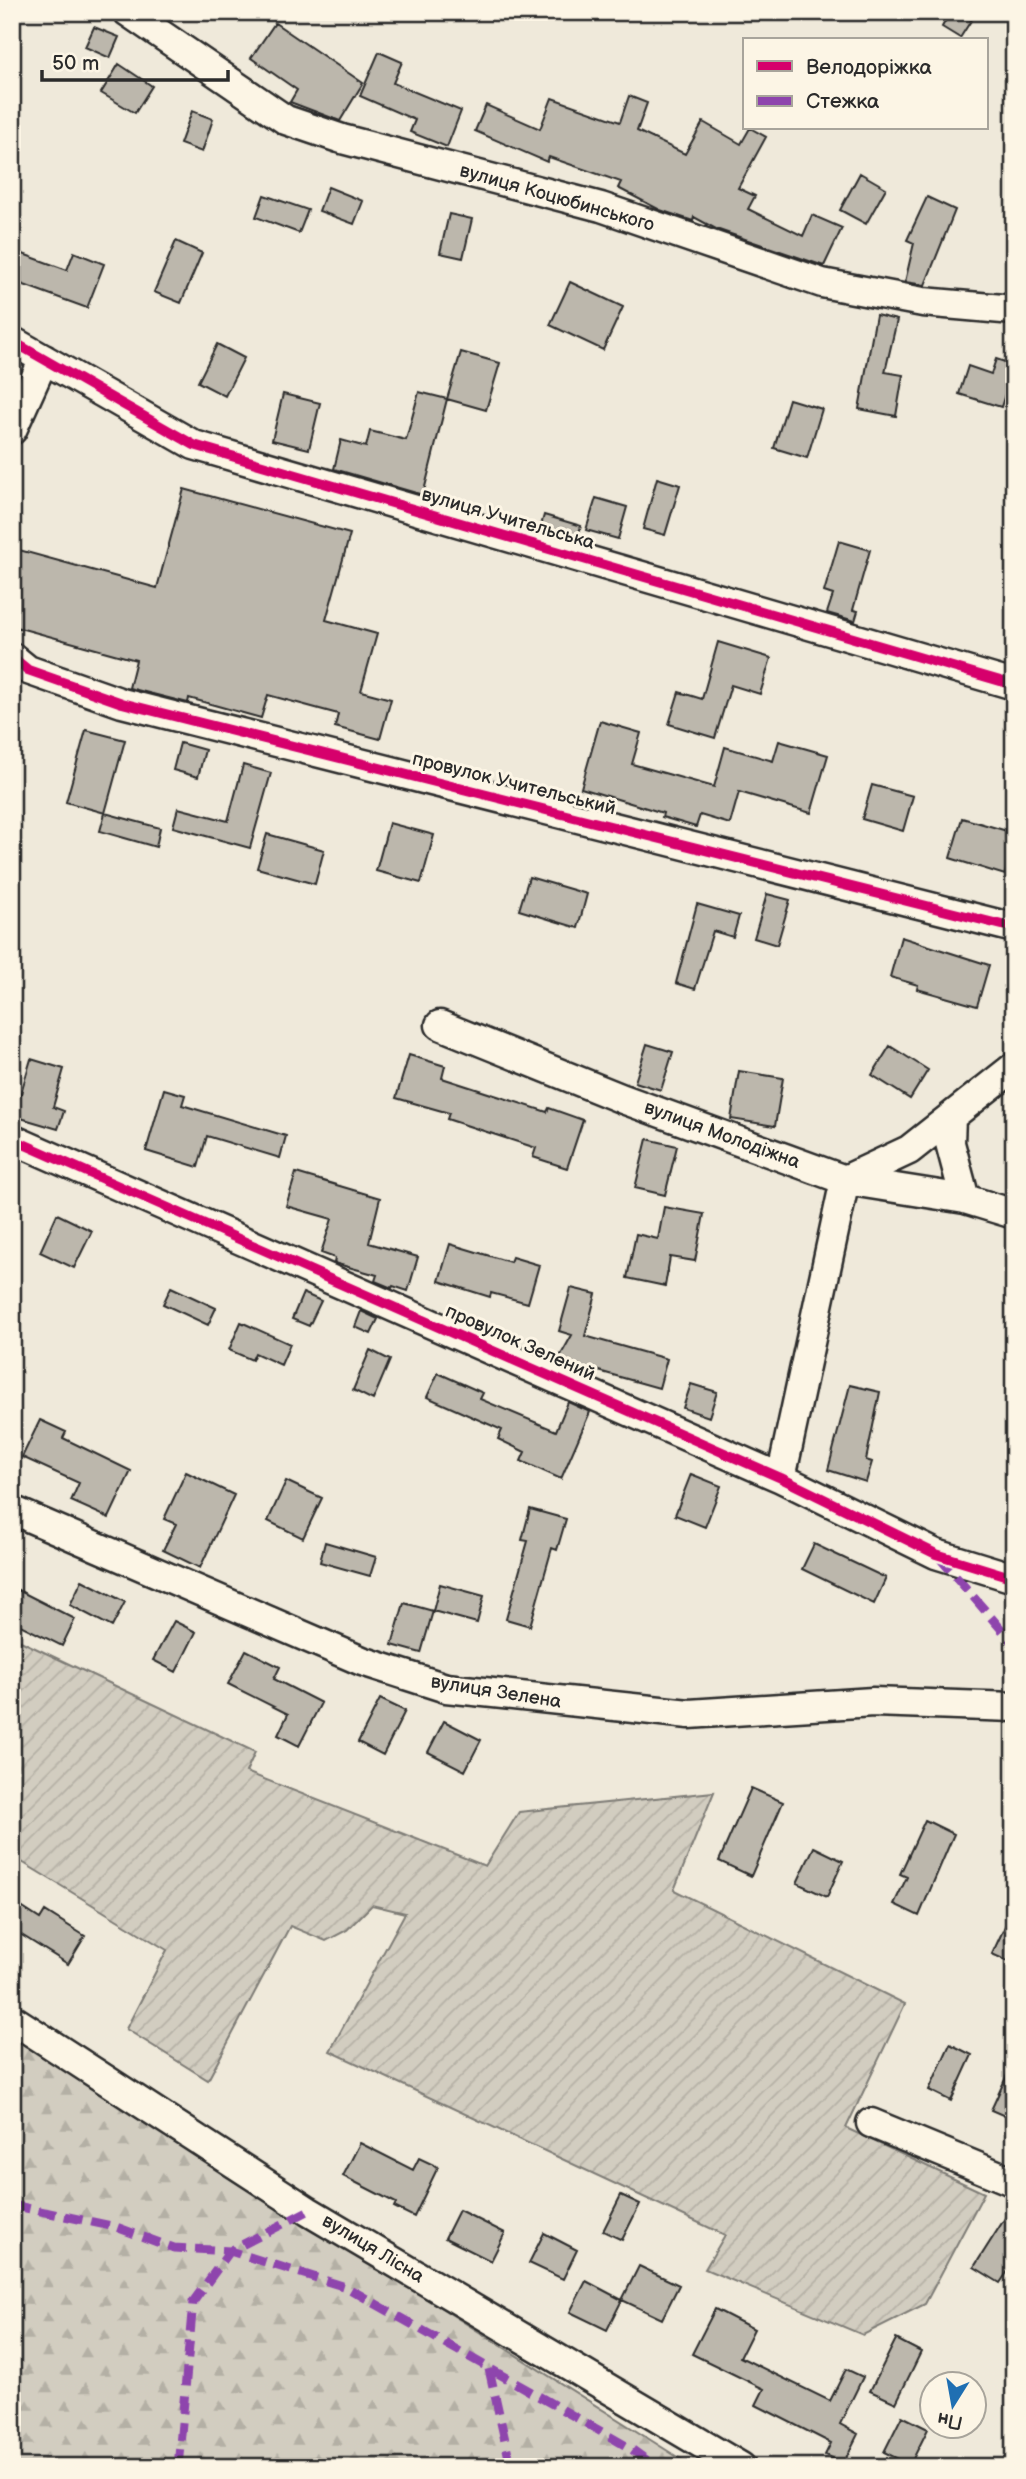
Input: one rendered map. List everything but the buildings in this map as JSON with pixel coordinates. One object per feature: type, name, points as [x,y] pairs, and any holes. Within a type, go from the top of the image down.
[{"type":"street","name":"вулиця Коцюбинського","points":[[128,12],[286,120],[342,139],[601,207],[822,283],[923,302],[1014,310]]},
{"type":"street","name":"вулиця Учительська","points":[[12,341],[194,445],[1014,685]]},
{"type":"street","points":[[12,430],[44,359]]},
{"type":"street","name":"провулок Учительський","points":[[12,657],[28,670],[122,703],[1014,928]]},
{"type":"street","name":"вулиця Молодіжна","points":[[440,1025],[623,1099],[845,1180],[965,1199],[1014,1214]]},
{"type":"street","points":[[781,1478],[845,1180],[909,1150],[1014,1067]]},
{"type":"street","points":[[951,1117],[950,1143],[965,1199]]},
{"type":"street","name":"провулок Зелений","points":[[12,1139],[781,1478],[936,1554],[1014,1578]]},
{"type":"street","name":"вулиця Зелена","points":[[12,1510],[362,1661],[446,1688],[689,1714],[873,1702],[1014,1707]]},
{"type":"street","name":"вулиця Лісна","points":[[12,2019],[308,2211],[741,2467]]},
{"type":"street","points":[[871,2123],[1014,2182]]},
{"type":"green space","points":[[12,1637],[255,1752],[246,1772],[485,1866],[519,1812],[714,1792],[674,1890],[905,2004],[846,2128],[984,2193],[925,2304],[863,2335],[705,2269],[725,2235],[330,2051],[405,1913],[372,1905],[347,1930],[326,1941],[290,1926],[208,2080],[126,2029],[167,1950],[12,1856]]},
{"type":"green space","points":[[12,2037],[679,2458],[697,2467],[12,2467]]},
{"type":"marked path","points":[[938,1556],[1014,1644]]},
{"type":"marked path","points":[[12,2205],[116,2227],[174,2248],[230,2251],[346,2287],[630,2448],[656,2467]]},
{"type":"marked path","points":[[178,2467],[193,2302],[230,2251],[308,2211]]},
{"type":"marked path","points":[[489,2369],[511,2467]]},
{"type":"cycle path","points":[[12,341],[194,445],[1014,685]]},
{"type":"cycle path","points":[[12,657],[28,670],[122,703],[1014,928]]},
{"type":"cycle path","points":[[12,1139],[781,1478],[936,1554],[1014,1578]]}]
